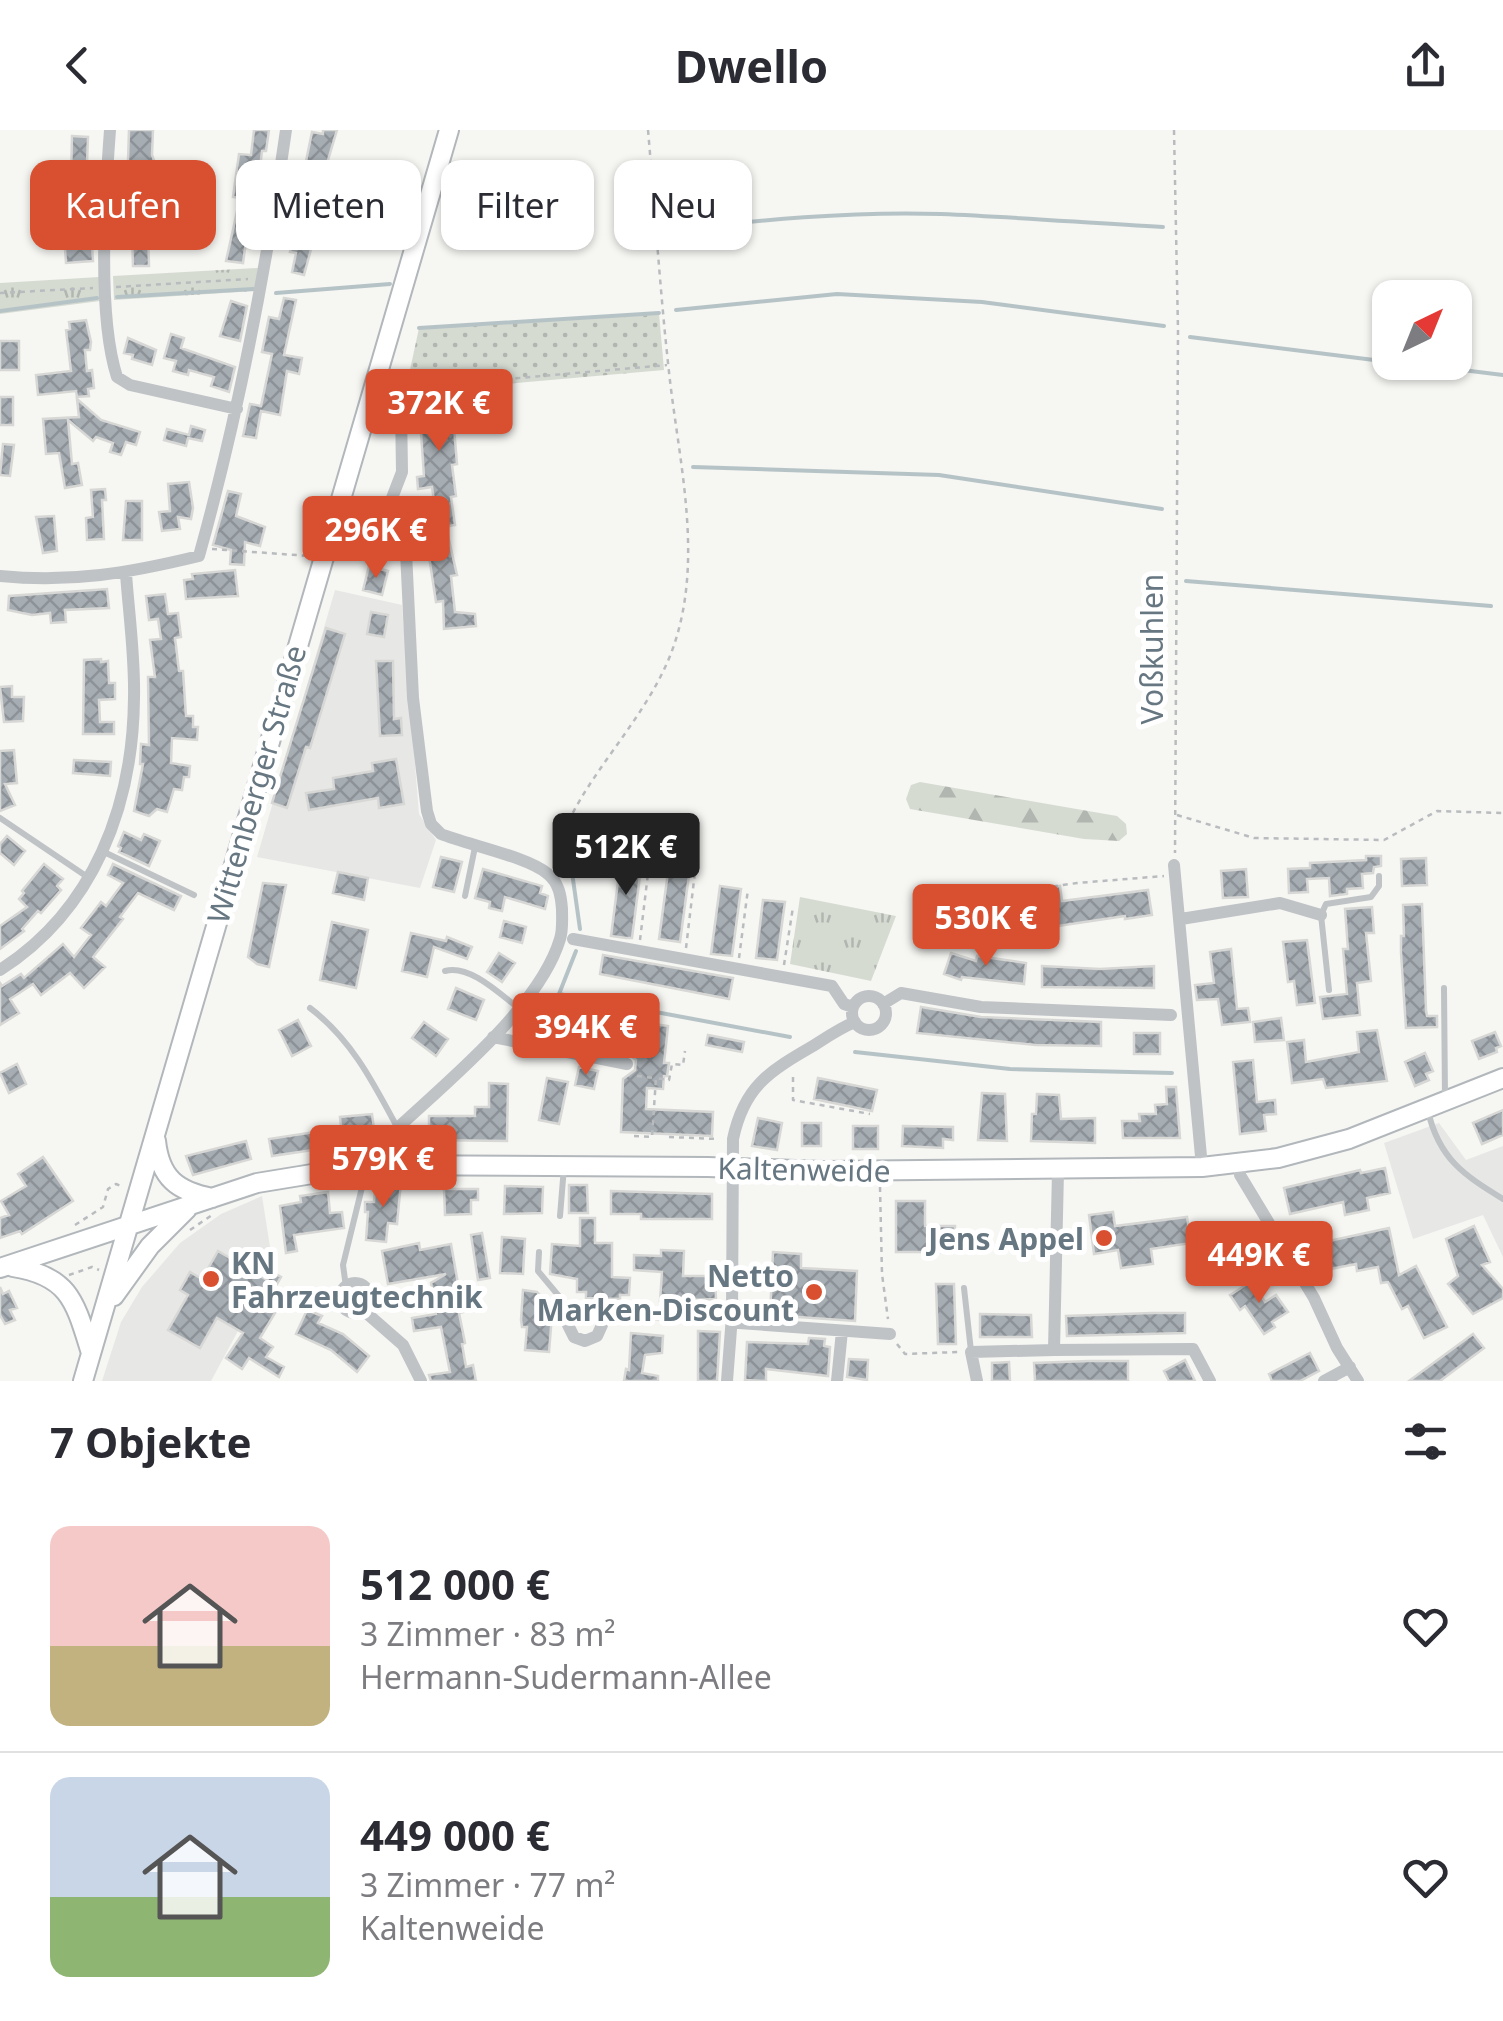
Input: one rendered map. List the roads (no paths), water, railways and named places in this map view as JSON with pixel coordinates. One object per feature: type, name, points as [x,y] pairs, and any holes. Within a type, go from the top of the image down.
[{"type":"main road","name":"Wittenberger Straße","points":[[83,1381],[449,130]]},
{"type":"main road","name":"Kaltenweide","points":[[4,1267],[191,1206],[217,1204],[297,1174],[374,1165],[880,1170],[1202,1167],[1323,1147],[1503,1078]]},
{"type":"main road","points":[[156,1130],[160,1166],[167,1177],[217,1204]]},
{"type":"main road","points":[[102,1313],[150,1246],[191,1206]]},
{"type":"main road","points":[[4,1267],[45,1274],[65,1289],[76,1305],[91,1353]]},
{"type":"street","points":[[110,130],[106,287],[109,353],[117,378],[130,385],[237,409]]},
{"type":"street","points":[[0,576],[52,581],[126,574],[200,552],[237,409],[264,278],[286,130]]},
{"type":"street","points":[[374,1165],[398,1128],[518,1008],[551,960],[562,936],[562,902],[550,875],[441,834],[427,811],[413,698],[405,532],[392,498],[402,472],[401,408]]},
{"type":"street","points":[[0,970],[29,951],[90,878],[104,852],[125,793],[134,698],[126,574]]},
{"type":"street","points":[[1175,870],[1202,1167]]},
{"type":"street","points":[[1181,919],[1280,903],[1321,916]]},
{"type":"street","points":[[574,939],[832,986],[844,1004],[853,1007]]},
{"type":"street","points":[[883,1004],[901,993],[981,1007],[1171,1015]]},
{"type":"street","points":[[853,1007],[864,996],[875,997],[886,1014],[878,1027],[868,1030],[855,1022]]},
{"type":"street","points":[[853,1007],[855,1022]]},
{"type":"street","points":[[727,1381],[738,1115],[754,1088],[784,1063],[855,1022]]},
{"type":"street","points":[[493,1037],[627,1064]]},
{"type":"street","points":[[1240,1163],[1240,1175],[1314,1298],[1358,1381]]},
{"type":"street","points":[[1054,1350],[1058,1170]]},
{"type":"street","points":[[359,1284],[367,1289],[369,1303],[363,1310],[349,1312],[342,1305],[340,1295],[346,1287],[359,1284]]},
{"type":"street","points":[[596,1313],[602,1325],[600,1331],[586,1342],[574,1337],[568,1325],[573,1313],[585,1308],[596,1313],[732,1316],[739,1322],[890,1334]]},
{"type":"street","points":[[363,1310],[403,1345],[421,1381]]},
{"type":"street","points":[[836,1381],[842,1332]]},
{"type":"street","points":[[977,1381],[971,1352],[1193,1348],[1210,1381]]},
{"type":"street","points":[[1324,1381],[1350,1368]]},
{"type":"lane","points":[[0,818],[90,878]]},
{"type":"lane","points":[[465,896],[475,848]]},
{"type":"lane","points":[[104,852],[194,895]]},
{"type":"lane","points":[[1329,990],[1321,916],[1330,901],[1372,897],[1379,886],[1379,876]]},
{"type":"lane","points":[[932,904],[934,918]]},
{"type":"lane","points":[[445,971],[467,972],[518,1008]]},
{"type":"lane","points":[[1444,988],[1446,1102]]},
{"type":"lane","points":[[310,1008],[329,1022],[355,1052],[398,1128]]},
{"type":"lane","points":[[1427,1110],[1434,1132],[1453,1165],[1503,1200]]},
{"type":"lane","points":[[346,1287],[343,1265],[374,1165]]},
{"type":"lane","points":[[560,1216],[564,1166]]},
{"type":"lane","points":[[539,1252],[538,1271],[573,1313]]},
{"type":"lane","points":[[964,1288],[971,1352]]},
{"type":"waterway","points":[[752,222],[907,213],[1163,227]]},
{"type":"waterway","points":[[276,293],[390,284]]},
{"type":"waterway","points":[[117,297],[253,289]]},
{"type":"waterway","points":[[676,310],[837,294],[982,302],[1164,326]]},
{"type":"waterway","points":[[0,311],[97,298]]},
{"type":"waterway","points":[[419,328],[659,313]]},
{"type":"waterway","points":[[1190,337],[1372,360]]},
{"type":"waterway","points":[[1472,371],[1503,375]]},
{"type":"waterway","points":[[693,467],[939,475],[1162,509]]},
{"type":"waterway","points":[[1186,581],[1491,606]]},
{"type":"waterway","points":[[569,851],[580,929]]},
{"type":"waterway","points":[[576,951],[559,994],[790,1037]]},
{"type":"waterway","points":[[855,1052],[1010,1069],[1172,1073]]},
{"type":"place","name":"Jens Appel","points":[[1104,1238]]},
{"type":"place","name":"KN Fahrzeugtechnik","points":[[211,1279]]},
{"type":"place","name":"Netto Marken-Discount","points":[[814,1292]]}]
